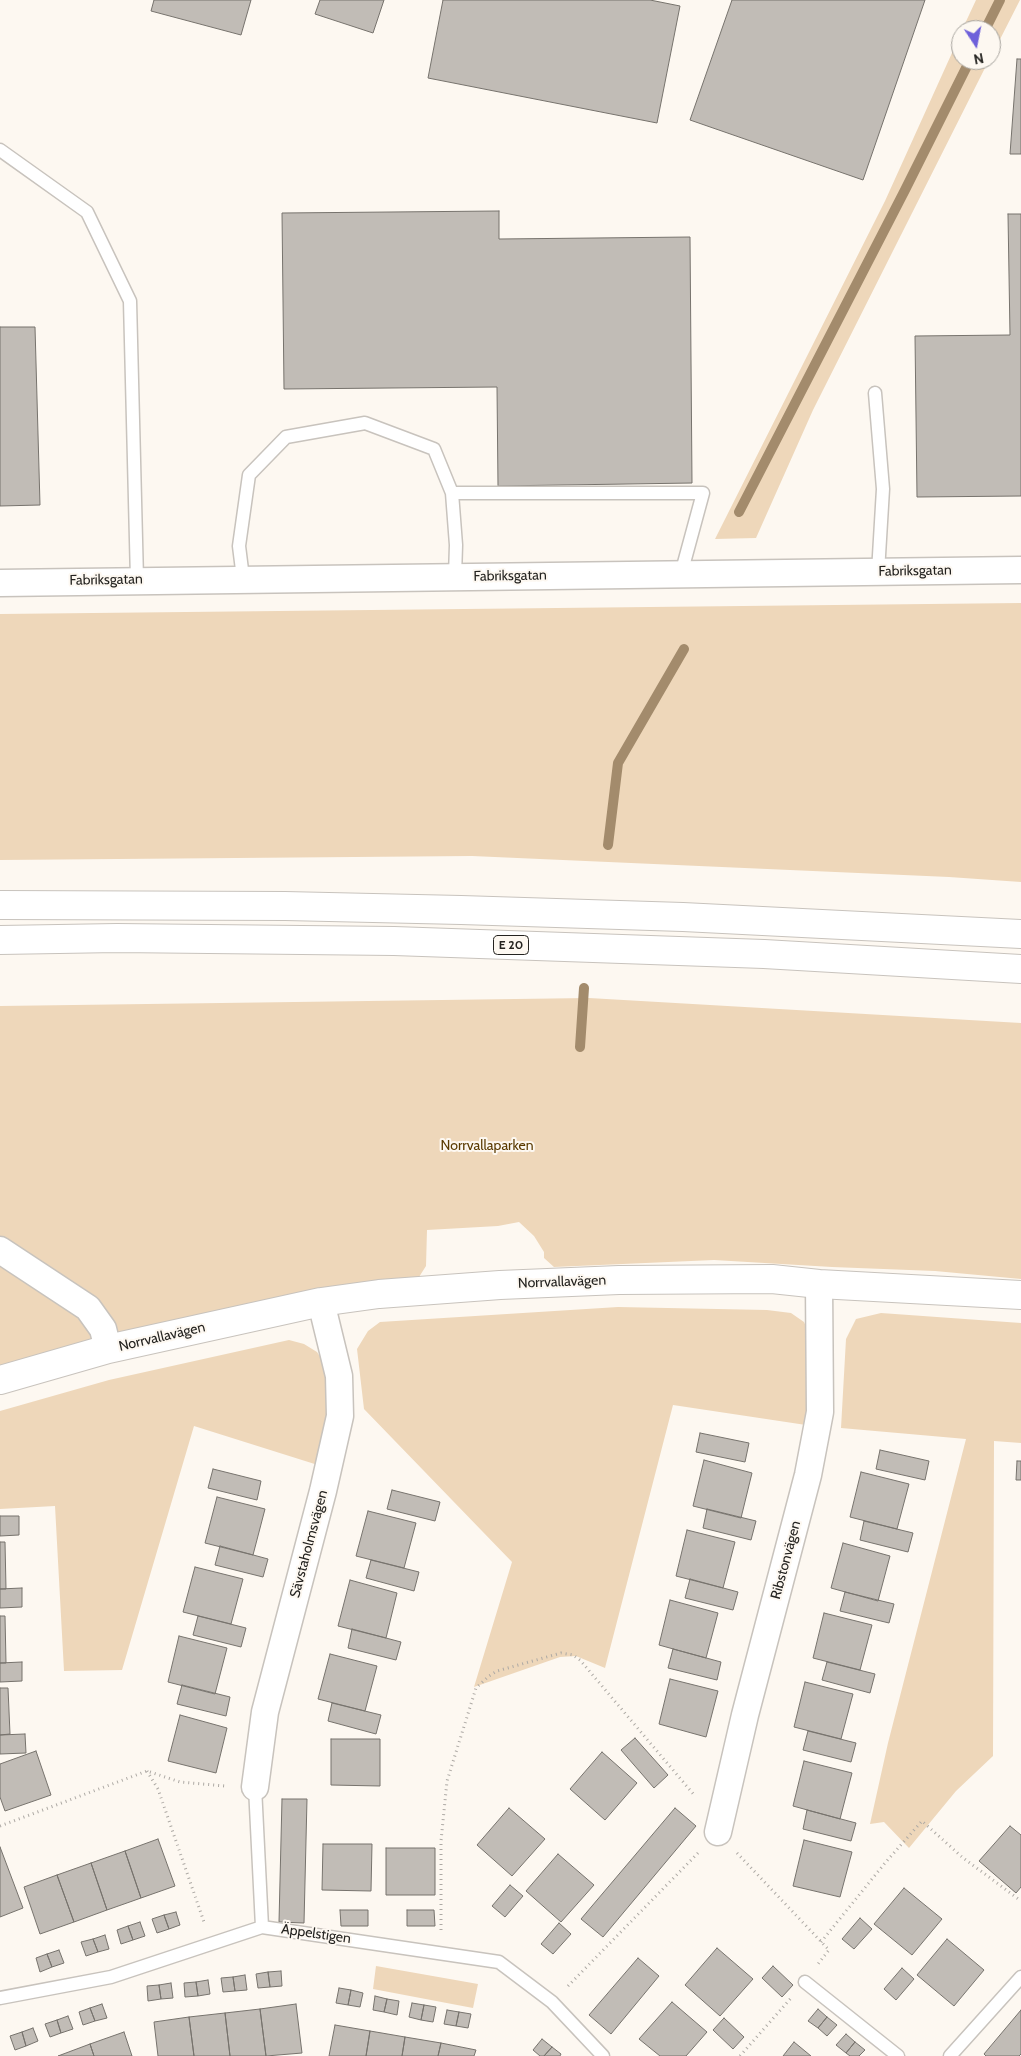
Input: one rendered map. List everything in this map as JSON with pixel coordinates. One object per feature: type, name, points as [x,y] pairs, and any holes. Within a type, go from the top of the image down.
[{"type":"main road","points":[[0,905],[285,906],[461,910],[683,917],[1021,934]]},
{"type":"main road","name":"E 20","points":[[0,940],[137,938],[394,941],[764,954],[1021,969]]},
{"type":"main road","name":"Norrvallavägen","points":[[0,1380],[108,1349],[321,1302],[379,1294],[589,1281],[772,1279],[819,1284],[1021,1295]]},
{"type":"street","name":"Fabriksgatan","points":[[0,582],[1021,570]]},
{"type":"street","name":"Norrvallavägen","points":[[0,1250],[88,1308],[103,1328],[108,1349]]},
{"type":"street","name":"Ribstonvägen","points":[[718,1832],[745,1715],[808,1475],[820,1412],[819,1284]]},
{"type":"street","name":"Sävstaholmsvägen","points":[[255,1786],[265,1712],[323,1491],[340,1416],[339,1376],[321,1302]]},
{"type":"lane","points":[[0,150],[87,212],[130,300],[137,580]]},
{"type":"lane","points":[[875,393],[883,489],[878,572]]},
{"type":"lane","points":[[243,578],[239,546],[249,475],[286,437],[365,423],[434,449],[452,493],[456,576]]},
{"type":"lane","points":[[452,493],[704,493],[681,574]]},
{"type":"lane","points":[[255,1786],[262,1926]]},
{"type":"lane","name":"Äppelstigen","points":[[0,1998],[112,1977],[262,1926],[498,1962],[552,2002],[603,2056]]},
{"type":"lane","points":[[950,2056],[1021,1977]]},
{"type":"lane","points":[[805,1982],[898,2056]]},
{"type":"path","points":[[440,1953],[441,1841],[447,1781],[476,1688],[489,1676],[498,1671],[561,1654],[572,1654],[580,1660],[695,1796],[718,1832],[829,1950],[805,1982],[740,2056]]},
{"type":"path","points":[[147,1771],[158,1789],[211,1942]]},
{"type":"path","points":[[0,1826],[147,1771],[180,1782],[226,1786],[255,1786]]},
{"type":"path","points":[[821,1942],[922,1821],[962,1857],[1021,1901]]},
{"type":"path","points":[[552,2002],[718,1832]]},
{"type":"green space","points":[[976,0],[1020,0],[1001,37],[1001,20],[967,20]]},
{"type":"green space","points":[[951,55],[951,70],[984,70],[813,410],[756,538],[715,539],[885,201]]},
{"type":"green space","points":[[1021,603],[1021,882],[949,877],[472,856],[0,860],[0,614]]},
{"type":"green space","name":"Norrvallaparken","points":[[589,998],[1021,1023],[1021,1279],[935,1271],[714,1260],[554,1267],[544,1258],[544,1252],[534,1236],[519,1222],[498,1226],[427,1230],[426,1266],[419,1277],[356,1287],[0,1368],[0,1006]]},
{"type":"green space","points":[[618,1307],[767,1310],[791,1313],[804,1322],[810,1335],[806,1425],[673,1405],[605,1668],[576,1656],[560,1657],[474,1687],[512,1562],[364,1409],[357,1349],[368,1331],[380,1322]]},
{"type":"green space","points":[[881,1313],[1021,1323],[1021,1443],[994,1441],[993,1756],[956,1791],[909,1848],[884,1822],[870,1824],[888,1743],[966,1439],[841,1428],[846,1339],[856,1319]]},
{"type":"green space","points":[[289,1340],[304,1344],[317,1352],[323,1361],[332,1419],[321,1466],[194,1426],[122,1670],[64,1671],[55,1506],[0,1509],[0,1411],[109,1380]]},
{"type":"green space","points":[[376,1966],[478,1984],[473,2008],[373,1989]]},
{"type":"building","points":[[154,0],[251,0],[241,35],[151,11]]},
{"type":"building","points":[[320,0],[384,0],[373,33],[315,14]]},
{"type":"building","points":[[443,0],[650,0],[680,6],[657,123],[428,78]]},
{"type":"building","points":[[732,0],[925,0],[863,180],[690,120]]},
{"type":"building","points":[[1017,59],[1021,59],[1021,154],[1010,154]]},
{"type":"building","points":[[499,211],[499,239],[690,237],[692,483],[498,486],[497,387],[284,389],[282,213]]},
{"type":"building","points":[[1008,214],[1021,214],[1021,496],[917,497],[915,336],[1010,335]]},
{"type":"building","points":[[0,327],[35,327],[40,505],[0,506]]},
{"type":"building","points":[[700,1433],[749,1443],[745,1462],[696,1452]]},
{"type":"building","points":[[880,1450],[929,1461],[925,1480],[876,1469]]},
{"type":"building","points":[[704,1460],[752,1473],[741,1518],[693,1506]]},
{"type":"building","points":[[1017,1461],[1021,1461],[1021,1480],[1016,1480]]},
{"type":"building","points":[[213,1469],[261,1481],[257,1500],[208,1488]]},
{"type":"building","points":[[861,1472],[909,1484],[897,1529],[850,1517]]},
{"type":"building","points":[[392,1490],[440,1502],[435,1521],[387,1509]]},
{"type":"building","points":[[217,1497],[265,1509],[253,1555],[205,1543]]},
{"type":"building","points":[[707,1509],[756,1521],[751,1540],[703,1528]]},
{"type":"building","points":[[368,1511],[416,1523],[404,1568],[356,1556]]},
{"type":"building","points":[[0,1516],[19,1516],[19,1535],[0,1536]]},
{"type":"building","points":[[864,1521],[913,1533],[908,1552],[860,1540]]},
{"type":"building","points":[[687,1530],[735,1542],[723,1588],[676,1576]]},
{"type":"building","points":[[0,1542],[5,1542],[6,1589],[0,1589]]},
{"type":"building","points":[[843,1543],[890,1556],[878,1601],[831,1588]]},
{"type":"building","points":[[220,1546],[268,1559],[263,1577],[215,1565]]},
{"type":"building","points":[[371,1560],[419,1572],[414,1591],[366,1578]]},
{"type":"building","points":[[195,1567],[243,1579],[231,1624],[183,1612]]},
{"type":"building","points":[[690,1579],[738,1592],[733,1610],[685,1598]]},
{"type":"building","points":[[350,1580],[397,1593],[386,1638],[338,1626]]},
{"type":"building","points":[[22,1588],[22,1607],[0,1608],[0,1589]]},
{"type":"building","points":[[845,1592],[894,1604],[889,1623],[840,1611]]},
{"type":"building","points":[[670,1600],[718,1613],[706,1658],[659,1645]]},
{"type":"building","points":[[824,1613],[872,1625],[860,1670],[813,1658]]},
{"type":"building","points":[[0,1616],[5,1616],[6,1663],[0,1663]]},
{"type":"building","points":[[198,1616],[246,1628],[241,1647],[193,1635]]},
{"type":"building","points":[[352,1629],[401,1642],[396,1660],[348,1648]]},
{"type":"building","points":[[179,1636],[227,1648],[215,1694],[168,1682]]},
{"type":"building","points":[[673,1649],[721,1662],[717,1680],[668,1668]]},
{"type":"building","points":[[330,1654],[377,1666],[365,1711],[318,1699]]},
{"type":"building","points":[[22,1662],[22,1681],[0,1682],[0,1663]]},
{"type":"building","points":[[827,1662],[875,1674],[870,1693],[822,1680]]},
{"type":"building","points":[[670,1679],[718,1691],[706,1737],[659,1724]]},
{"type":"building","points":[[805,1682],[853,1694],[841,1739],[794,1727]]},
{"type":"building","points":[[182,1685],[230,1697],[226,1716],[177,1704]]},
{"type":"building","points":[[0,1688],[8,1688],[10,1734],[0,1735]]},
{"type":"building","points":[[332,1703],[381,1715],[376,1734],[328,1721]]},
{"type":"building","points":[[180,1715],[227,1728],[216,1773],[168,1761]]},
{"type":"building","points":[[808,1731],[856,1743],[851,1762],[803,1750]]},
{"type":"building","points":[[25,1734],[26,1753],[0,1754],[0,1735]]},
{"type":"building","points":[[635,1738],[668,1775],[654,1788],[621,1750]]},
{"type":"building","points":[[331,1739],[380,1739],[380,1786],[331,1785]]},
{"type":"building","points":[[36,1751],[51,1795],[5,1811],[0,1797],[0,1764]]},
{"type":"building","points":[[602,1752],[637,1783],[605,1820],[570,1789]]},
{"type":"building","points":[[804,1761],[852,1773],[840,1819],[793,1806]]},
{"type":"building","points":[[282,1799],[307,1799],[304,1923],[279,1922]]},
{"type":"building","points":[[509,1808],[545,1839],[512,1876],[477,1845]]},
{"type":"building","points":[[675,1808],[696,1826],[603,1937],[581,1919]]},
{"type":"building","points":[[807,1810],[856,1823],[851,1841],[803,1829]]},
{"type":"building","points":[[1010,1826],[1021,1835],[1021,1887],[1016,1893],[979,1861]]},
{"type":"building","points":[[158,1839],[175,1886],[141,1898],[125,1851]]},
{"type":"building","points":[[804,1840],[852,1852],[840,1897],[793,1886]]},
{"type":"building","points":[[323,1844],[372,1844],[371,1891],[322,1890]]},
{"type":"building","points":[[0,1847],[23,1908],[0,1917]]},
{"type":"building","points":[[386,1848],[435,1848],[435,1895],[386,1895]]},
{"type":"building","points":[[125,1851],[141,1898],[107,1910],[91,1863]]},
{"type":"building","points":[[558,1854],[594,1885],[561,1922],[526,1891]]},
{"type":"building","points":[[91,1863],[107,1910],[74,1922],[57,1875]]},
{"type":"building","points":[[57,1875],[74,1922],[40,1934],[24,1887]]},
{"type":"building","points":[[510,1885],[523,1896],[505,1917],[492,1906]]},
{"type":"building","points":[[904,1888],[942,1919],[912,1955],[874,1924]]},
{"type":"building","points":[[340,1910],[368,1910],[368,1926],[341,1926]]},
{"type":"building","points":[[407,1910],[434,1910],[435,1926],[407,1926]]},
{"type":"building","points":[[176,1912],[180,1925],[169,1929],[164,1915]]},
{"type":"building","points":[[164,1915],[169,1929],[157,1933],[152,1919]]},
{"type":"building","points":[[860,1918],[872,1929],[854,1949],[842,1939]]},
{"type":"building","points":[[140,1922],[145,1936],[133,1940],[128,1926]]},
{"type":"building","points":[[559,1923],[571,1934],[553,1954],[541,1944]]},
{"type":"building","points":[[128,1926],[133,1940],[121,1944],[117,1930]]},
{"type":"building","points":[[105,1935],[109,1949],[98,1952],[93,1939]]},
{"type":"building","points":[[93,1939],[98,1952],[86,1956],[81,1942]]},
{"type":"building","points":[[947,1939],[984,1970],[954,2006],[917,1975]]},
{"type":"building","points":[[717,1948],[753,1979],[720,2016],[685,1985]]},
{"type":"building","points":[[59,1950],[64,1963],[52,1967],[47,1954]]},
{"type":"building","points":[[47,1954],[52,1967],[40,1972],[36,1958]]},
{"type":"building","points":[[638,1958],[659,1976],[611,2034],[589,2015]]},
{"type":"building","points":[[773,1966],[793,1985],[782,1997],[762,1978]]},
{"type":"building","points":[[902,1968],[914,1979],[896,2000],[884,1989]]},
{"type":"building","points":[[281,1971],[282,1986],[270,1987],[268,1972]]},
{"type":"building","points":[[268,1972],[270,1987],[258,1988],[256,1974]]},
{"type":"building","points":[[245,1975],[247,1990],[235,1991],[233,1977]]},
{"type":"building","points":[[233,1977],[235,1991],[223,1992],[221,1978]]},
{"type":"building","points":[[208,1980],[210,1994],[198,1996],[196,1982]]},
{"type":"building","points":[[196,1982],[198,1996],[185,1997],[184,1983]]},
{"type":"building","points":[[171,1983],[173,1998],[161,1999],[159,1985]]},
{"type":"building","points":[[159,1985],[161,1999],[148,2001],[147,1986]]},
{"type":"building","points":[[339,1988],[351,1990],[348,2005],[336,2003]]},
{"type":"building","points":[[351,1990],[363,1993],[360,2007],[348,2005]]},
{"type":"building","points":[[375,1996],[387,1999],[384,2012],[373,2010]]},
{"type":"building","points":[[387,1999],[399,2001],[397,2015],[384,2012]]},
{"type":"building","points":[[672,2002],[707,2032],[686,2056],[660,2056],[639,2039]]},
{"type":"building","points":[[412,2003],[424,2005],[421,2020],[409,2017]]},
{"type":"building","points":[[102,2004],[107,2018],[95,2021],[90,2008]]},
{"type":"building","points":[[296,2004],[302,2053],[266,2056],[260,2009]]},
{"type":"building","points":[[424,2005],[436,2007],[433,2022],[421,2020]]},
{"type":"building","points":[[90,2008],[95,2021],[83,2025],[79,2012]]},
{"type":"building","points":[[260,2009],[266,2056],[230,2056],[225,2013]]},
{"type":"building","points":[[818,2009],[827,2017],[818,2028],[808,2021]]},
{"type":"building","points":[[447,2010],[459,2012],[456,2026],[444,2024]]},
{"type":"building","points":[[1021,2010],[1021,2054],[1019,2056],[986,2056],[984,2054]]},
{"type":"building","points":[[459,2012],[471,2014],[468,2028],[456,2026]]},
{"type":"building","points":[[225,2013],[230,2056],[194,2056],[189,2017]]},
{"type":"building","points":[[68,2016],[73,2029],[61,2033],[57,2020]]},
{"type":"building","points":[[189,2017],[194,2056],[158,2056],[154,2022]]},
{"type":"building","points":[[827,2017],[837,2025],[827,2036],[818,2028]]},
{"type":"building","points":[[724,2018],[744,2037],[733,2049],[713,2030]]},
{"type":"building","points":[[57,2020],[61,2033],[50,2037],[45,2024]]},
{"type":"building","points":[[335,2025],[370,2031],[366,2056],[329,2056]]},
{"type":"building","points":[[33,2028],[38,2041],[26,2046],[22,2032]]},
{"type":"building","points":[[370,2031],[405,2037],[402,2056],[366,2056]]},
{"type":"building","points":[[22,2032],[26,2046],[15,2050],[10,2036]]},
{"type":"building","points":[[124,2032],[132,2056],[94,2056],[90,2044]]},
{"type":"building","points":[[846,2034],[855,2042],[846,2053],[836,2045]]},
{"type":"building","points":[[405,2037],[441,2043],[438,2056],[402,2056]]},
{"type":"building","points":[[542,2039],[552,2047],[544,2056],[540,2056],[533,2050]]},
{"type":"building","points":[[794,2042],[811,2056],[783,2056]]},
{"type":"building","points":[[855,2042],[865,2050],[859,2056],[850,2056],[846,2053]]},
{"type":"building","points":[[441,2043],[476,2050],[474,2056],[438,2056]]},
{"type":"building","points":[[90,2044],[94,2056],[58,2056]]},
{"type":"building","points":[[552,2047],[561,2054],[560,2056],[544,2056]]},
{"type":"waterway","points":[[990,20],[1000,0]]},
{"type":"waterway","points":[[739,512],[965,70]]},
{"type":"waterway","points":[[608,845],[618,763],[684,649]]},
{"type":"waterway","points":[[580,1047],[584,988]]}]
